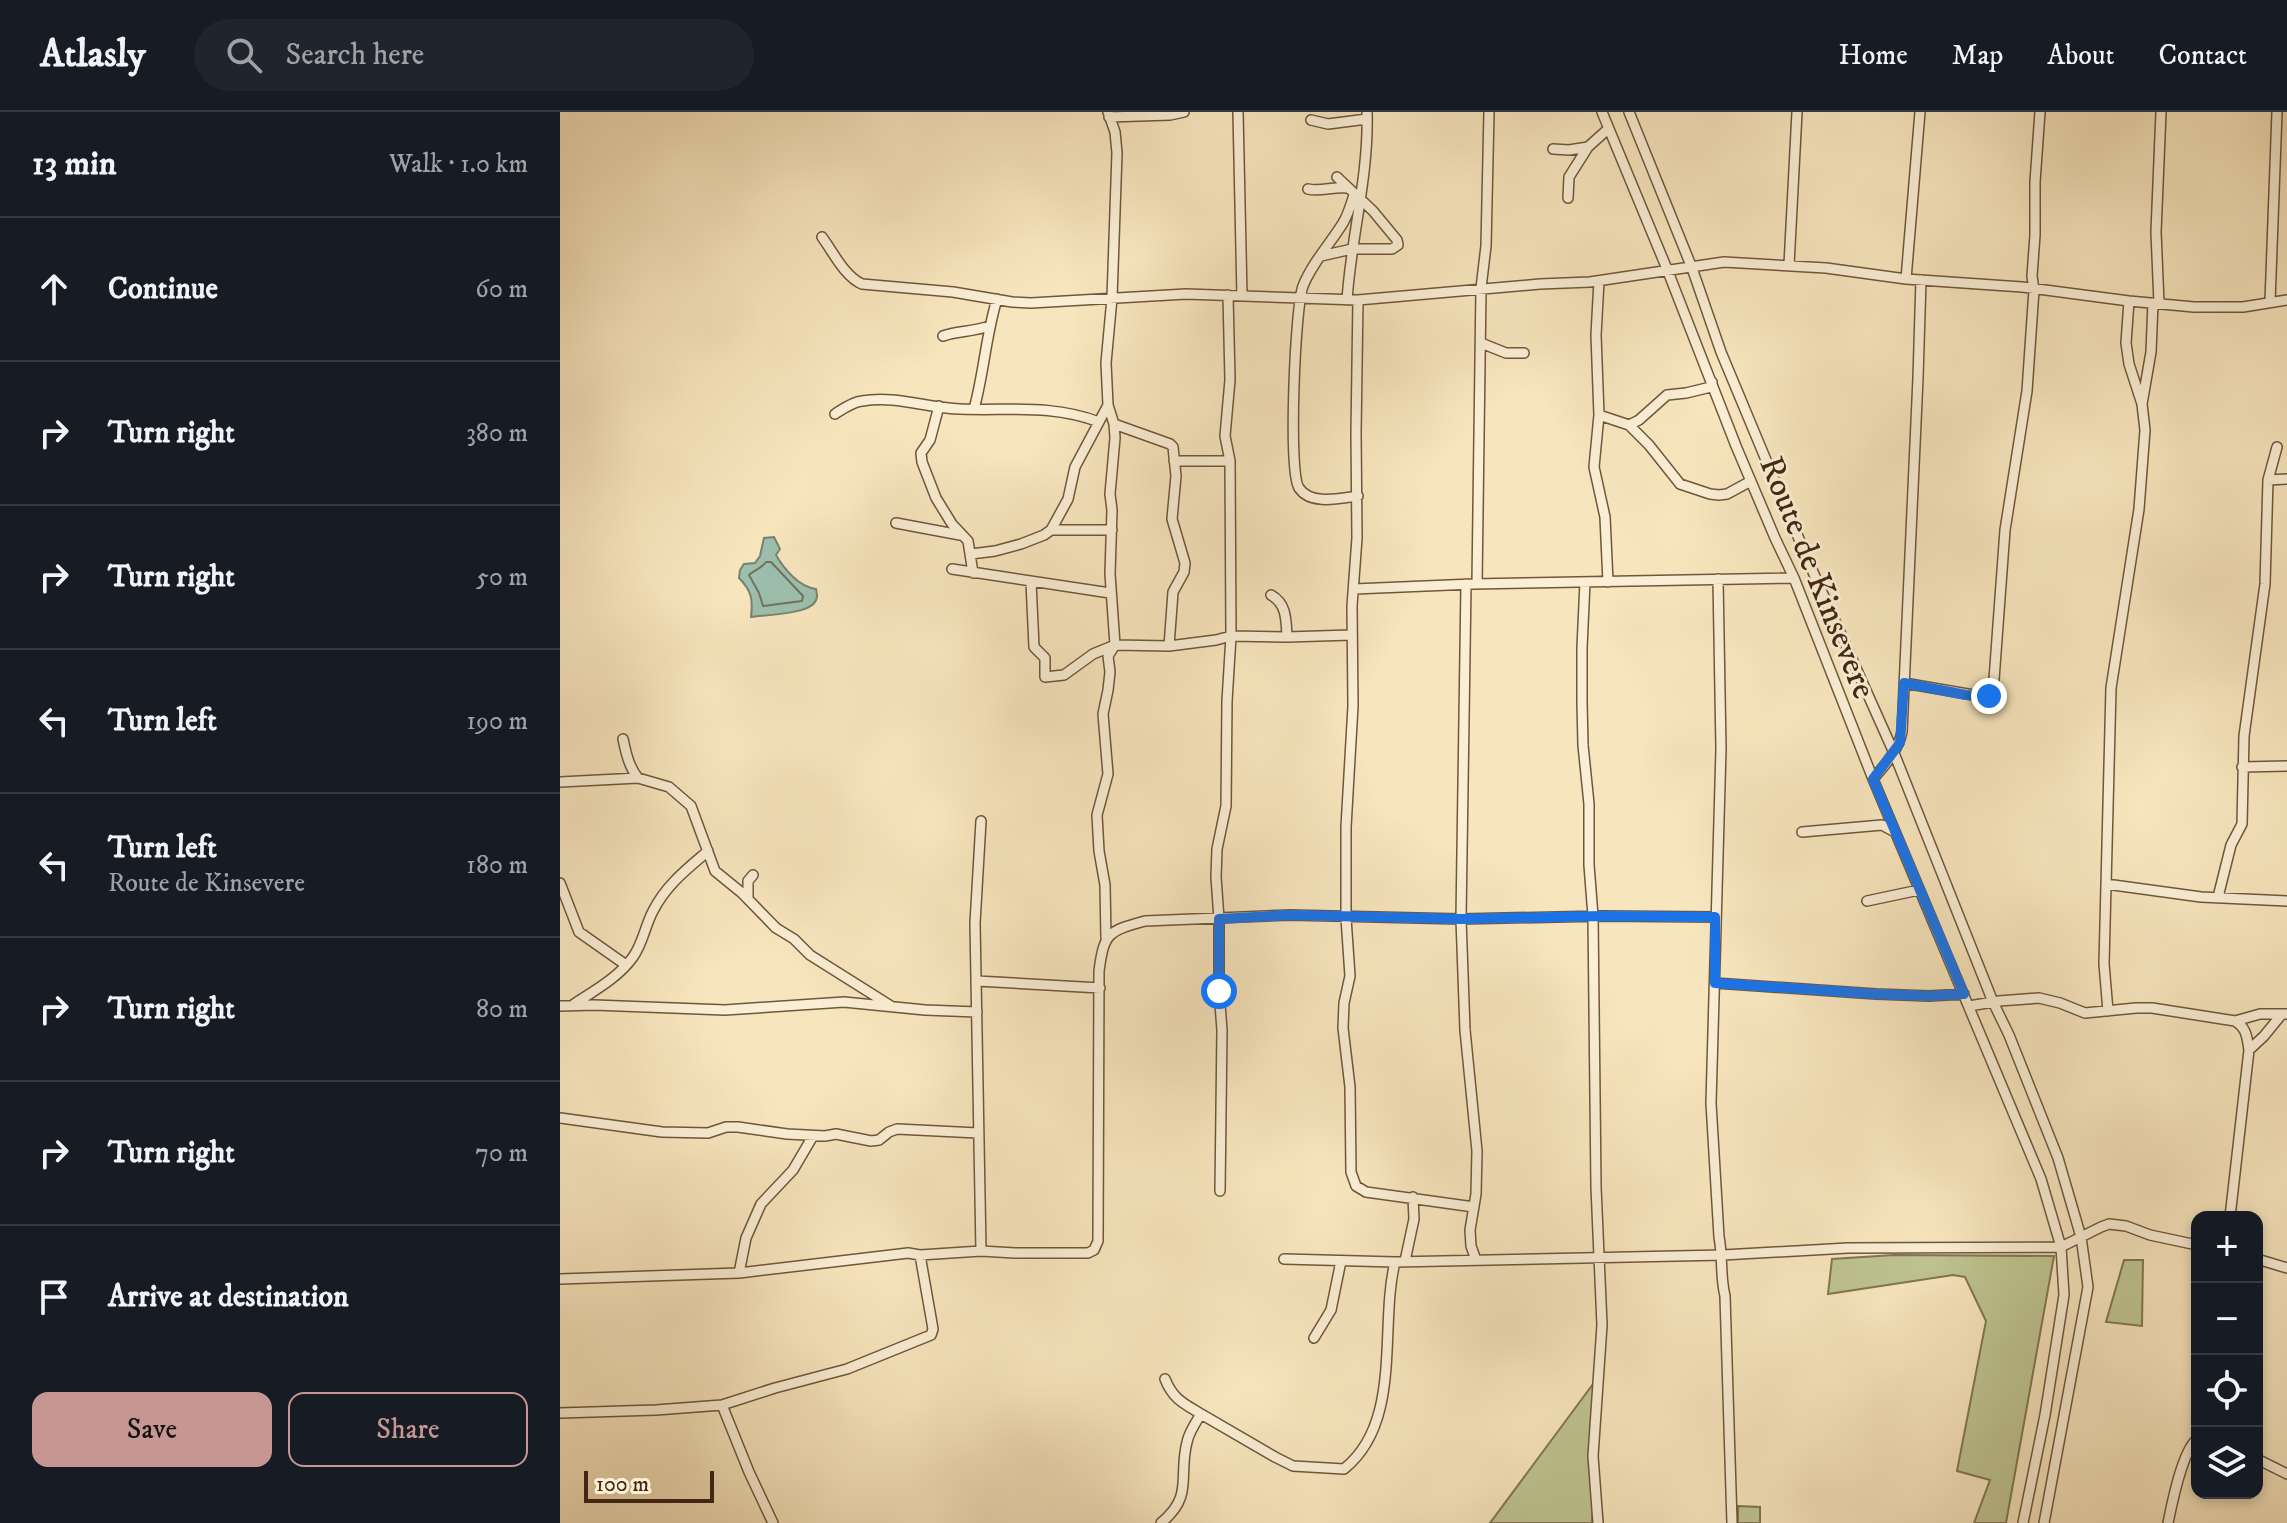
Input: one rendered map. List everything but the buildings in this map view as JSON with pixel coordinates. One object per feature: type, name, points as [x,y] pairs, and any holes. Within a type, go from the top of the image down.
[{"type":"street","points":[[560,1279],[739,1273],[908,1253],[1088,1253],[1097,1245],[1099,971],[1106,938],[1105,885],[1097,815],[1108,774],[1103,714],[1110,672],[1108,656],[1115,645],[1110,593],[1110,494],[1115,438],[1108,405],[1106,342],[1112,298],[1117,153],[1109,114],[1170,115],[1184,112]]},
{"type":"street","points":[[1238,112],[1242,296]]},
{"type":"street","points":[[1477,584],[1481,288],[1486,246],[1489,112]]},
{"type":"street","name":"Route de Kinsevere","points":[[1602,112],[1751,481],[1794,578],[1873,779],[2041,1179],[2061,1247],[2064,1295],[2045,1415],[2023,1523]]},
{"type":"street","points":[[1629,112],[1692,268],[1727,366],[1809,563],[1894,753],[2058,1158],[2081,1237],[2088,1287],[2044,1523]]},
{"type":"street","points":[[1789,265],[1797,112]]},
{"type":"street","points":[[1906,279],[1920,112]]},
{"type":"street","points":[[1904,683],[1985,697],[1993,693],[2005,530],[2027,391],[2040,112]]},
{"type":"street","points":[[2142,404],[2156,303],[2161,112]]},
{"type":"street","points":[[2270,302],[2277,112]]},
{"type":"street","points":[[1311,120],[1328,124],[1367,116],[1355,194],[1352,249],[1358,496],[1351,635],[1353,706],[1346,827],[1346,918],[1350,976],[1343,1028],[1349,1078],[1351,1172],[1356,1186],[1366,1192],[1474,1207]]},
{"type":"street","points":[[1568,198],[1569,177],[1588,147],[1608,129]]},
{"type":"street","points":[[1553,149],[1588,147]]},
{"type":"street","points":[[1321,256],[1352,249],[1392,249],[1398,245],[1378,216],[1337,177]]},
{"type":"street","points":[[1308,189],[1339,187],[1355,194]]},
{"type":"street","points":[[1355,194],[1347,216],[1309,274],[1299,299],[1294,454],[1297,486],[1310,496],[1320,499],[1358,496]]},
{"type":"street","points":[[822,237],[848,273],[862,284],[1031,303],[1186,294],[1353,300],[1599,281],[1724,262],[1826,268],[1906,279],[2022,287],[2194,307],[2243,307],[2287,300]]},
{"type":"street","points":[[1873,779],[1894,753],[1902,732],[1921,280]]},
{"type":"street","points":[[1599,281],[1596,335],[1599,415],[1594,467],[1605,517],[1608,582]]},
{"type":"street","points":[[1220,1191],[1222,1030],[1217,849],[1226,806],[1231,636],[1230,461],[1225,436],[1230,380],[1228,295]]},
{"type":"street","points":[[974,409],[997,299]]},
{"type":"street","points":[[2108,1011],[2104,964],[2111,688],[2139,509],[2145,430],[2142,404],[2129,364],[2126,343],[2129,301]]},
{"type":"street","points":[[943,336],[989,326]]},
{"type":"street","points":[[1481,343],[1506,353],[1524,353]]},
{"type":"street","points":[[1629,425],[1667,395],[1704,390],[1711,387],[1712,382]]},
{"type":"street","points":[[835,414],[865,400],[926,403],[958,409],[1047,410],[1074,413],[1099,422]]},
{"type":"street","points":[[971,554],[1021,544],[1051,530],[1068,499],[1075,467],[1108,405]]},
{"type":"street","points":[[939,406],[930,440],[921,453],[922,462],[936,498],[960,535],[968,541],[973,573]]},
{"type":"street","points":[[1599,415],[1629,425],[1680,484],[1719,495],[1751,481]]},
{"type":"street","points":[[1114,424],[1173,447],[1176,476],[1172,519],[1185,563],[1184,572],[1173,592],[1169,646]]},
{"type":"street","points":[[2218,897],[2231,845],[2242,824],[2244,736],[2265,584],[2268,480],[2277,447]]},
{"type":"street","points":[[1174,461],[1230,461]]},
{"type":"street","points":[[2268,480],[2287,479]]},
{"type":"street","points":[[896,523],[960,535]]},
{"type":"street","points":[[1051,530],[1112,530]]},
{"type":"street","points":[[952,569],[1110,593]]},
{"type":"street","points":[[1354,589],[1794,578]]},
{"type":"street","points":[[1718,579],[1721,749],[1711,1103],[1719,1237],[1723,1255],[1732,1523]]},
{"type":"street","points":[[1031,582],[1034,647],[1045,658],[1045,677],[1064,675],[1093,654],[1115,645],[1169,646],[1231,636],[1351,635]]},
{"type":"street","points":[[1585,582],[1582,702],[1593,916],[1596,1187],[1602,1325],[1593,1456],[1598,1523]]},
{"type":"street","points":[[1466,584],[1461,919],[1465,1030],[1477,1151],[1470,1238],[1476,1260]]},
{"type":"street","points":[[1271,595],[1283,605],[1287,637]]},
{"type":"street","points":[[623,739],[630,765],[638,778]]},
{"type":"street","points":[[2242,767],[2287,766]]},
{"type":"street","points":[[560,782],[638,778],[664,785],[689,803],[715,871],[810,955],[891,1006]]},
{"type":"street","points":[[981,821],[975,923],[981,1251]]},
{"type":"street","points":[[1802,832],[1882,825],[1895,832]]},
{"type":"street","points":[[565,1006],[598,989],[626,965],[642,942],[653,911],[662,897],[680,874],[708,851]]},
{"type":"street","points":[[748,899],[748,881],[753,875]]},
{"type":"street","points":[[560,883],[579,932],[626,965]]},
{"type":"street","points":[[2106,884],[2202,897],[2287,901]]},
{"type":"street","points":[[1867,901],[1919,890]]},
{"type":"street","points":[[1106,938],[1124,927],[1145,921],[1290,915],[1461,919],[1715,917]]},
{"type":"street","points":[[977,981],[1100,988]]},
{"type":"street","points":[[1715,983],[1876,994],[1964,994]]},
{"type":"street","points":[[1969,1006],[2039,998],[2085,1013],[2152,1008],[2235,1021],[2260,1014],[2285,1014]]},
{"type":"street","points":[[565,1006],[725,1010],[844,1002],[977,1012]]},
{"type":"street","points":[[2249,1050],[2285,1014]]},
{"type":"street","points":[[2231,1211],[2249,1050],[2245,1030],[2235,1021]]},
{"type":"street","points":[[560,1118],[662,1132],[708,1133],[738,1127],[813,1136],[836,1134],[871,1141],[879,1140],[897,1129],[978,1133]]},
{"type":"street","points":[[739,1273],[746,1238],[761,1204],[793,1170],[813,1136]]},
{"type":"street","points":[[1165,1379],[1170,1392],[1178,1400],[1275,1457],[1293,1466],[1344,1469],[1355,1460],[1369,1436],[1383,1399],[1390,1297],[1414,1219],[1413,1197]]},
{"type":"street","points":[[1284,1259],[1400,1262],[1723,1255],[1848,1248],[2061,1247],[2101,1227],[2117,1224],[2191,1244]]},
{"type":"street","points":[[560,1400],[564,1412],[722,1405],[847,1369],[931,1335],[933,1329],[920,1255]]},
{"type":"street","points":[[1314,1338],[1331,1310],[1341,1261]]},
{"type":"street","points":[[2263,1261],[2287,1268]]},
{"type":"street","points":[[722,1405],[773,1523]]},
{"type":"street","points":[[1161,1523],[1180,1502],[1187,1441],[1201,1414]]},
{"type":"street","points":[[2168,1523],[2191,1446]]},
{"type":"street","points":[[2263,1462],[2287,1474]]},
{"type":"green space","points":[[1894,1255],[2054,1256],[2006,1523],[1974,1523],[1990,1480],[1957,1471],[1986,1321],[1965,1277],[1953,1275],[1828,1294],[1832,1259]]},
{"type":"green space","points":[[2124,1260],[2143,1260],[2142,1326],[2106,1322]]},
{"type":"green space","points":[[1599,1376],[1592,1523],[1490,1523]]},
{"type":"green space","points":[[1738,1506],[1760,1507],[1760,1523],[1738,1523]]},
{"type":"water","points":[[774,537],[780,549],[776,555],[779,560],[798,581],[816,589],[817,599],[804,609],[751,617],[751,596],[739,578],[740,570],[744,564],[755,563],[764,538]]},
{"type":"route","points":[[1219,991],[1219,919],[1290,915],[1461,919],[1602,916],[1715,917],[1715,983],[1876,994],[1964,994],[1873,779],[1900,743],[1904,683],[1966,695],[1989,696]]}]
